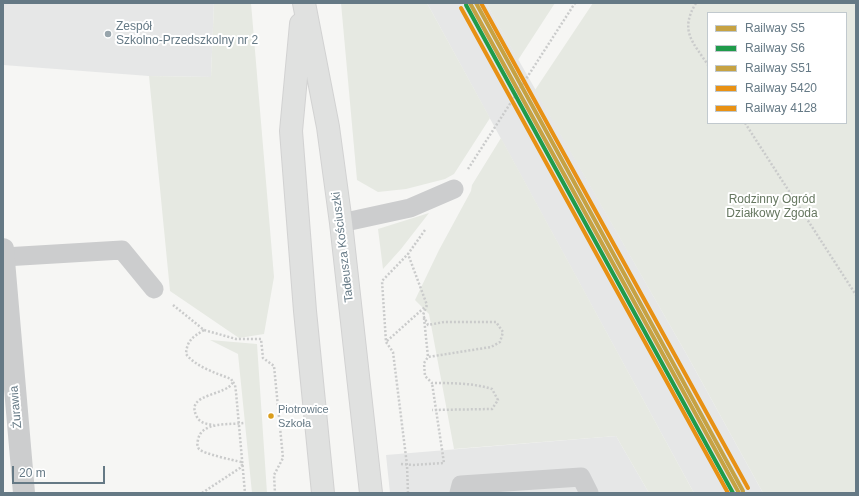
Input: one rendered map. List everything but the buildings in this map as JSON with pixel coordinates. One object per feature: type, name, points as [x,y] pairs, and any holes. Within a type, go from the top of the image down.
[{"type":"main road","name":"Tadeusza Kościuszki","points":[[304,3],[328,127],[341,223],[371,493]]},
{"type":"main road","name":"Tadeusza Kościuszki","points":[[304,3],[291,131],[305,311],[323,493]]},
{"type":"street","name":"Żurawia","points":[[3,253],[24,493]]},
{"type":"lane","points":[[341,223],[410,208],[454,189]]},
{"type":"lane","points":[[3,253],[122,250],[154,289]]},
{"type":"lane","points":[[459,493],[461,485],[581,477],[589,493]]},
{"type":"path","points":[[466,173],[575,3]]},
{"type":"path","points":[[696,3],[688,18],[689,36],[707,63]]},
{"type":"path","points":[[746,124],[856,295]]},
{"type":"path","points":[[408,493],[407,465],[393,352],[386,342],[382,281],[408,254],[427,228]]},
{"type":"path","points":[[401,464],[444,463],[432,383],[425,376],[424,363],[428,357],[423,315],[427,305],[408,254]]},
{"type":"path","points":[[154,289],[204,330],[236,339],[261,339],[263,358],[274,366],[283,458],[274,475],[275,493]]},
{"type":"path","points":[[386,342],[427,305]]},
{"type":"path","points":[[423,315],[428,325],[444,322],[496,322],[503,332],[500,342],[491,348],[428,357]]},
{"type":"path","points":[[204,330],[192,338],[186,346],[186,354],[190,360],[231,379],[235,385],[245,493]]},
{"type":"path","points":[[233,382],[229,387],[198,400],[194,407],[194,412],[197,418],[203,423],[214,425],[244,423]]},
{"type":"path","points":[[432,383],[458,383],[484,386],[492,389],[498,400],[492,409],[432,410]]},
{"type":"path","points":[[214,425],[205,429],[198,436],[197,445],[199,449],[241,462],[242,465]]},
{"type":"path","points":[[202,493],[240,468],[242,465]]},
{"type":"shaded area","name":"Zespół Szkolno-Przedszkolny nr 2","points":[[3,3],[214,3],[211,77],[149,76],[3,65]]},
{"type":"shaded area","points":[[427,3],[486,3],[687,355],[763,493],[694,493]]},
{"type":"shaded area","points":[[616,436],[649,493],[390,493],[386,455]]},
{"type":"green space","points":[[214,3],[251,3],[274,277],[264,334],[239,338],[170,291],[149,76],[211,77]]},
{"type":"green space","points":[[341,3],[427,3],[490,118],[454,174],[445,179],[406,189],[378,192],[357,180]]},
{"type":"green space","points":[[486,3],[555,3],[518,60]]},
{"type":"green space","name":"Rodzinny Ogród Działkowy Zgoda","points":[[593,3],[856,3],[856,493],[763,493],[687,355],[535,90]]},
{"type":"green space","points":[[501,138],[694,493],[649,493],[616,436],[454,449],[429,314],[415,300],[439,250],[471,191],[472,185]]},
{"type":"green space","points":[[429,213],[401,249],[383,269],[378,229]]},
{"type":"green space","points":[[210,340],[257,344],[267,493],[252,493],[238,354]]},
{"type":"rail line","name":"S5","points":[[470,3],[739,493]]},
{"type":"rail line","name":"S51","points":[[476,3],[743,491]]},
{"type":"rail line","name":"4128","points":[[481,3],[748,488]]},
{"type":"rail line","name":"S6","points":[[466,5],[733,493]]},
{"type":"rail line","name":"5420","points":[[461,8],[728,493]]},
{"type":"place","name":"Zespół Szkolno-Przedszkolny nr 2","points":[[108,34]]},
{"type":"place","name":"Piotrowice Szkoła","points":[[271,416]]}]
